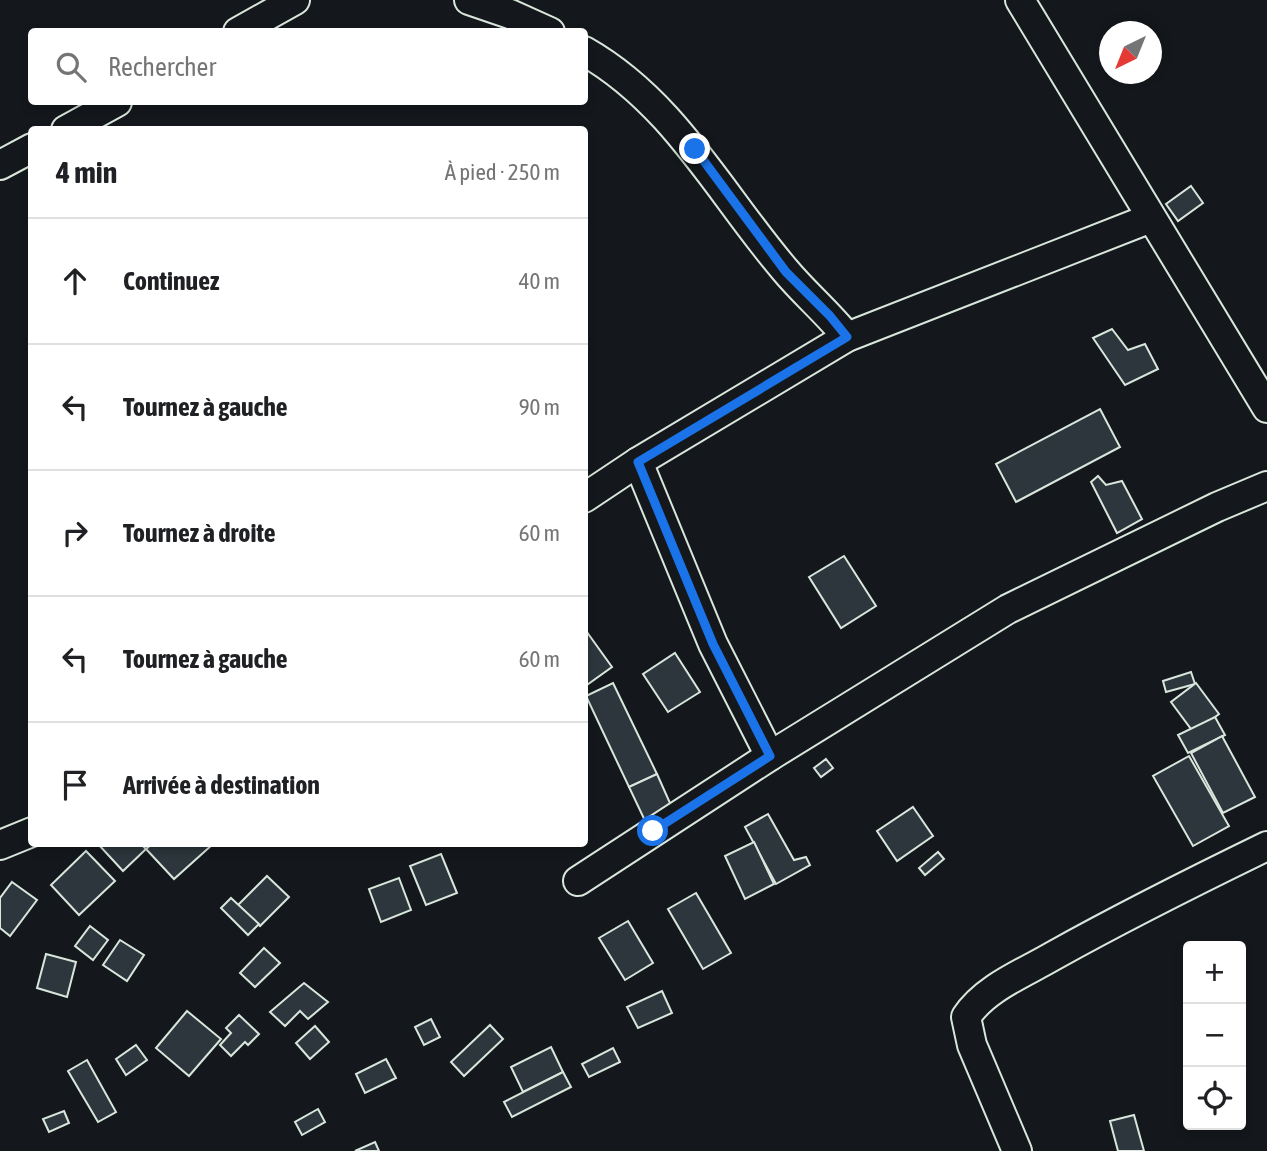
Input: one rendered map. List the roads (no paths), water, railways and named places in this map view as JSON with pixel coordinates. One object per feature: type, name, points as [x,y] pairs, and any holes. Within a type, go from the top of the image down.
[{"type":"street","points":[[245,28],[295,0]]},
{"type":"street","points":[[469,0],[541,28]]},
{"type":"street","points":[[1020,0],[1267,408]]},
{"type":"street","points":[[588,53],[648,98],[695,149],[786,272],[847,337]]},
{"type":"street","points":[[73,126],[112,105]]},
{"type":"street","points":[[0,165],[28,150]]},
{"type":"street","points":[[588,495],[638,462],[847,337],[1151,218]]},
{"type":"street","points":[[638,462],[713,644],[770,756]]},
{"type":"street","points":[[578,881],[770,756],[1008,609],[1217,507],[1267,486]]},
{"type":"street","points":[[0,845],[28,834]]},
{"type":"street","points":[[1017,1151],[972,1045],[966,1017],[972,1008],[1000,986],[1139,908],[1267,846]]}]
